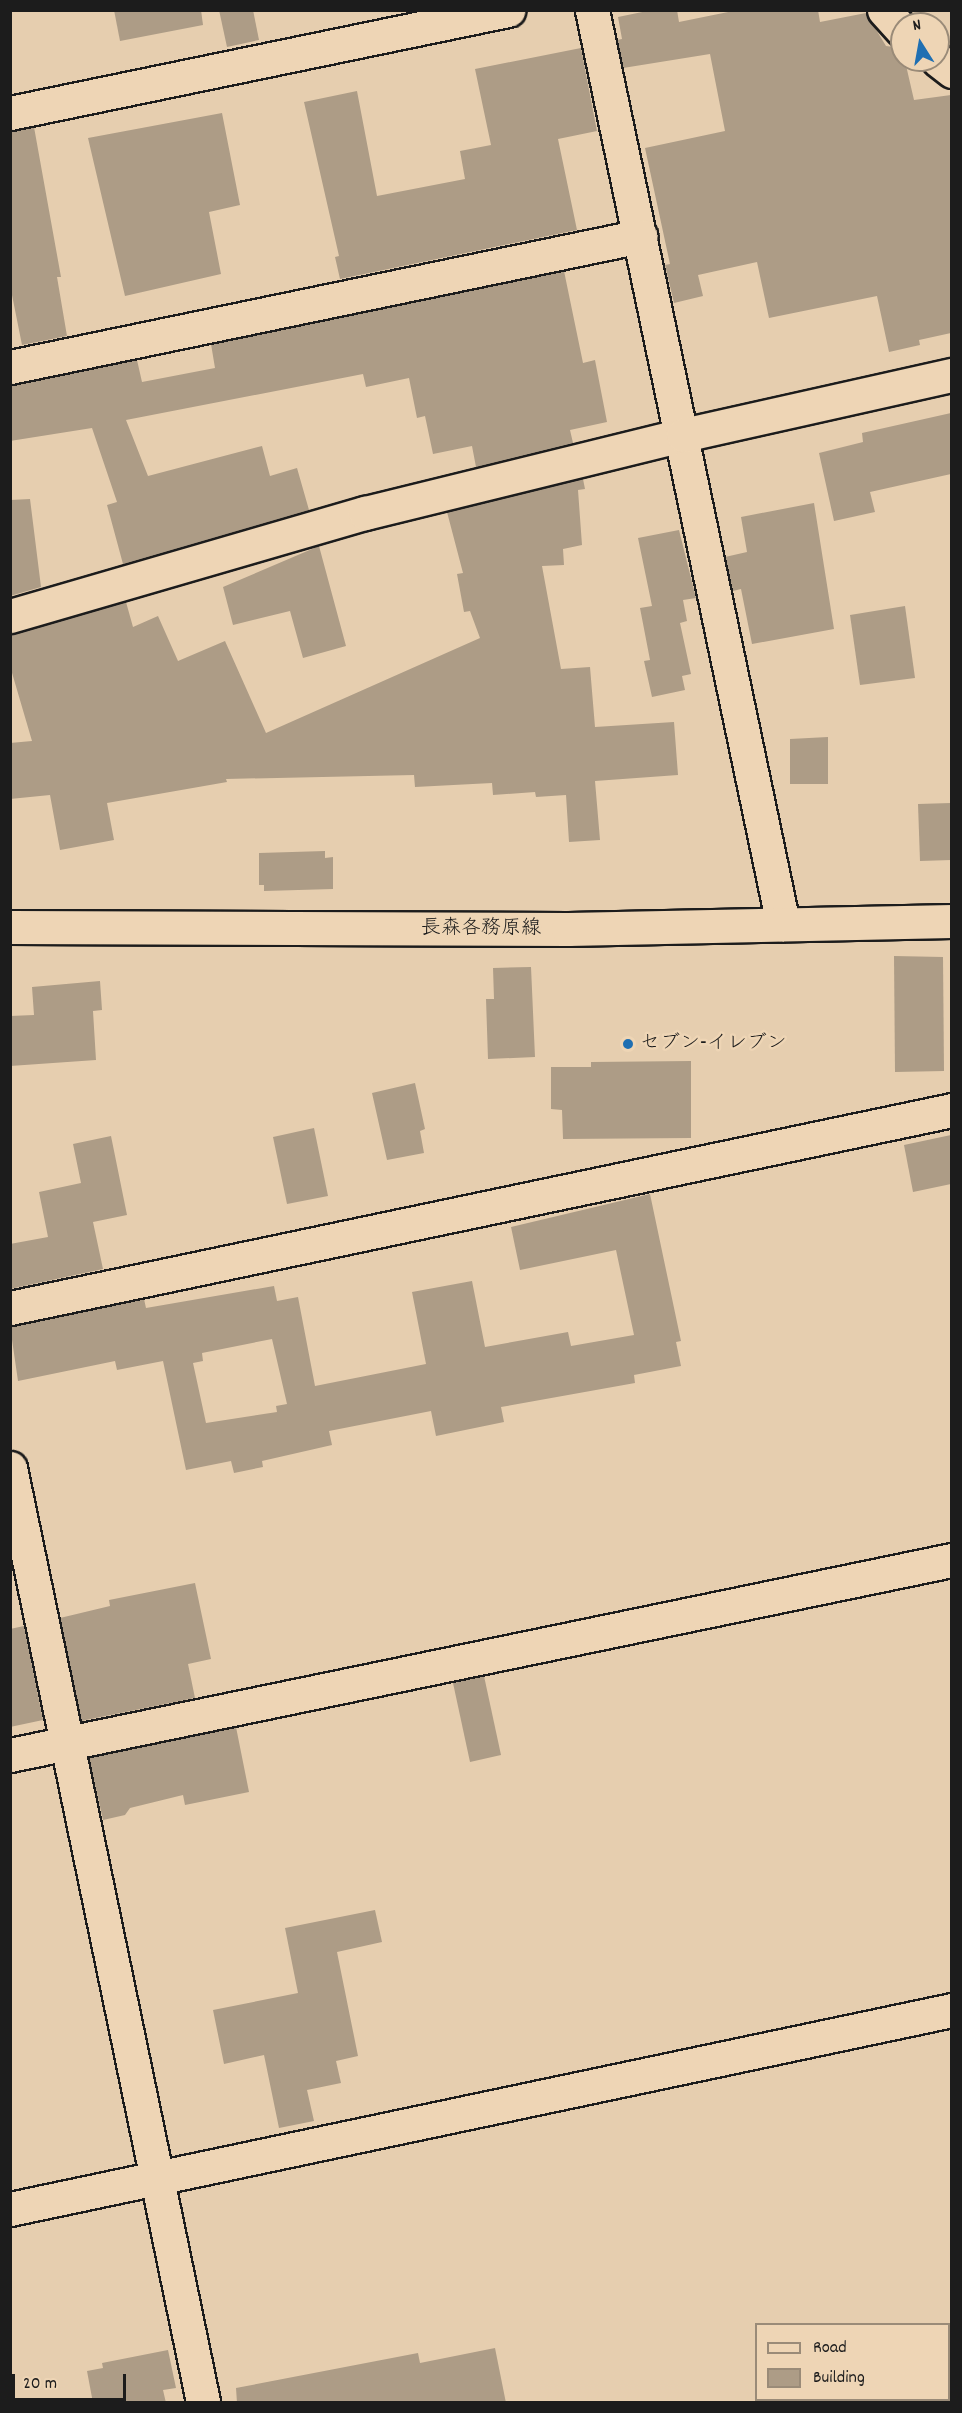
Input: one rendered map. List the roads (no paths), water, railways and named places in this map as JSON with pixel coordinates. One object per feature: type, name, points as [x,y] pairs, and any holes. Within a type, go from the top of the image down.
[{"type":"street","points":[[10,113],[508,10]]},
{"type":"street","points":[[592,10],[683,435],[783,924]]},
{"type":"street","points":[[10,367],[641,236]]},
{"type":"street","points":[[10,616],[365,513],[683,435],[951,375]]},
{"type":"street","name":"長森各務原線","points":[[10,927],[568,929],[951,921]]},
{"type":"street","points":[[10,1308],[951,1110]]},
{"type":"street","points":[[10,1468],[69,1743],[203,2403]]},
{"type":"street","points":[[10,1755],[951,1560]]},
{"type":"street","points":[[10,2209],[951,2010]]},
{"type":"place","name":"セブン-イレブン","points":[[628,1044]]}]
